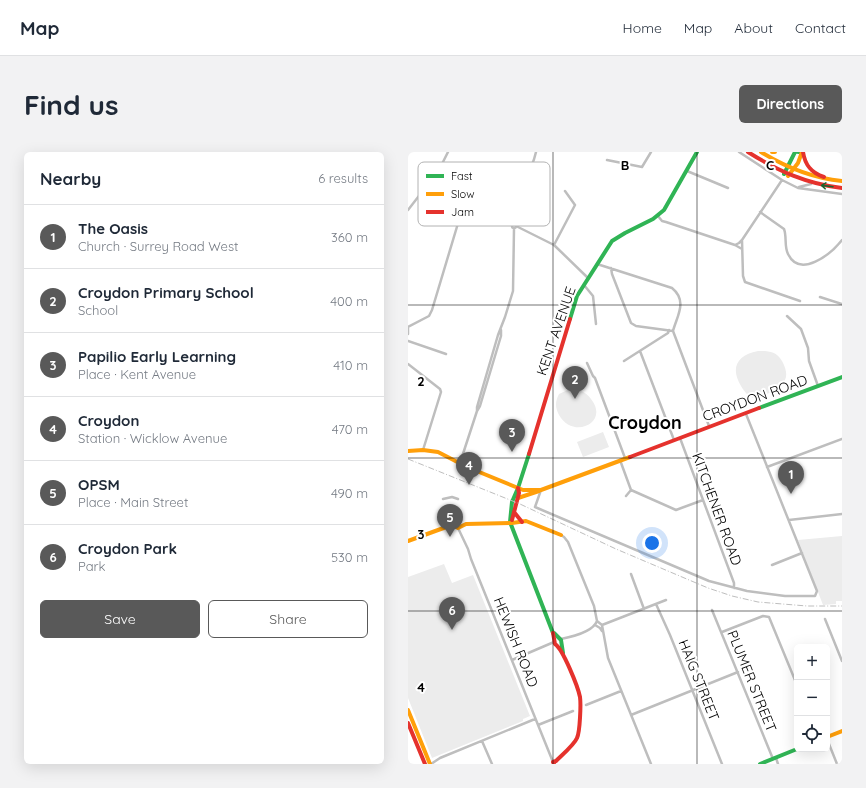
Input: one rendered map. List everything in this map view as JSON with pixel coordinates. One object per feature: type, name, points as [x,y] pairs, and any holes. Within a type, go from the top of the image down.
[{"type":"main road","name":"KENT AVENUE","points":[[511,524],[510,507],[518,488],[577,296],[612,241],[658,216],[664,210],[697,152]]},
{"type":"main road","points":[[748,152],[786,175],[812,184],[842,188]]},
{"type":"main road","points":[[761,152],[792,170],[820,179],[842,181]]},
{"type":"main road","points":[[786,175],[787,167],[795,152]]},
{"type":"main road","points":[[786,175],[798,163],[803,152]]},
{"type":"main road","points":[[803,152],[806,164],[815,174],[842,181]]},
{"type":"main road","name":"CROYDON ROAD","points":[[408,451],[423,450],[438,452],[518,488],[528,491],[541,490],[842,377]]},
{"type":"main road","name":"KENT AVENUE","points":[[511,524],[519,493],[518,488]]},
{"type":"main road","points":[[518,498],[541,490]]},
{"type":"main road","points":[[514,511],[518,520],[522,522]]},
{"type":"main road","points":[[408,541],[449,526],[458,528],[466,524],[511,524],[531,522],[561,535]]},
{"type":"main road","points":[[511,524],[580,698],[580,724],[578,733],[574,741],[554,763]]},
{"type":"main road","points":[[408,710],[411,729]]},
{"type":"main road","points":[[408,723],[428,764]]},
{"type":"main road","points":[[830,737],[842,731]]},
{"type":"main road","points":[[760,764],[794,750]]},
{"type":"street","points":[[443,162],[448,152]]},
{"type":"street","points":[[532,162],[536,152]]},
{"type":"street","points":[[607,160],[642,167],[651,152]]},
{"type":"street","points":[[739,152],[782,180],[798,188],[842,194]]},
{"type":"street","points":[[687,171],[728,188]]},
{"type":"street","points":[[735,245],[742,240],[782,180]]},
{"type":"street","points":[[798,188],[812,184]]},
{"type":"street","points":[[554,245],[575,205],[565,191]]},
{"type":"street","points":[[408,210],[418,197]]},
{"type":"street","points":[[760,212],[784,229],[788,255],[800,265],[812,263],[824,257],[842,240]]},
{"type":"street","points":[[658,216],[662,221],[735,245],[742,250]]},
{"type":"street","points":[[408,334],[408,327],[429,316],[432,310],[457,226]]},
{"type":"street","points":[[460,463],[477,411],[498,335],[501,330],[513,291],[515,226],[554,245],[588,278]]},
{"type":"street","points":[[742,240],[743,276],[745,282],[800,301]]},
{"type":"street","points":[[597,263],[675,290],[681,308],[673,331],[710,426]]},
{"type":"street","points":[[611,268],[631,323],[636,326],[673,331]]},
{"type":"street","points":[[584,284],[593,296],[596,324]]},
{"type":"street","points":[[820,297],[842,304]]},
{"type":"street","points":[[787,316],[801,329],[808,348],[809,361],[818,386]]},
{"type":"street","points":[[624,361],[668,333],[669,330]]},
{"type":"street","points":[[408,341],[446,354]]},
{"type":"street","points":[[640,351],[674,440]]},
{"type":"street","points":[[587,363],[595,378],[625,458]]},
{"type":"street","points":[[408,364],[440,389],[441,392],[423,450]]},
{"type":"street","points":[[541,490],[535,507],[709,581],[747,591],[785,596],[814,596],[818,591],[746,413]]},
{"type":"street","name":"KITCHENER ROAD","points":[[680,437],[734,583],[734,588]]},
{"type":"street","points":[[767,467],[842,439]]},
{"type":"street","points":[[620,460],[631,490],[676,510],[703,500]]},
{"type":"street","points":[[626,496],[631,490]]},
{"type":"street","points":[[443,499],[452,497],[458,499]]},
{"type":"street","points":[[789,520],[842,514]]},
{"type":"street","name":"HEWISH ROAD","points":[[458,528],[468,549],[554,763]]},
{"type":"street","points":[[512,660],[590,629],[597,621],[594,606],[568,542],[561,535]]},
{"type":"street","points":[[772,565],[802,553]]},
{"type":"street","points":[[631,574],[644,609]]},
{"type":"street","points":[[602,625],[666,600]]},
{"type":"street","name":"HAIG STREET","points":[[656,604],[722,764]]},
{"type":"street","name":"PLUMER STREET","points":[[712,610],[774,758],[778,764]]},
{"type":"street","points":[[722,632],[757,618],[764,616],[769,617],[795,680]]},
{"type":"street","points":[[825,618],[842,661]]},
{"type":"street","points":[[597,621],[602,625],[608,658],[651,764]]},
{"type":"street","points":[[595,625],[600,628],[603,636]]},
{"type":"street","points":[[632,715],[738,672]]},
{"type":"street","points":[[586,705],[621,691]]},
{"type":"street","points":[[538,725],[572,711]]},
{"type":"street","points":[[428,764],[536,719]]},
{"type":"street","points":[[482,741],[492,764]]},
{"type":"street","points":[[830,745],[838,764]]},
{"type":"shaded area","points":[[758,351],[775,353],[785,367],[786,378],[778,388],[760,397],[753,398],[749,396],[742,388],[736,374],[736,368],[740,359]]},
{"type":"shaded area","points":[[570,389],[579,390],[585,393],[591,399],[596,408],[596,415],[593,421],[587,425],[580,427],[573,426],[565,422],[559,415],[556,402],[559,394]]},
{"type":"shaded area","points":[[603,432],[609,447],[583,457],[577,442]]},
{"type":"shaded area","points":[[842,536],[842,601],[836,601],[836,604],[823,605],[798,540]]},
{"type":"shaded area","points":[[444,564],[452,583],[473,575],[530,716],[523,719],[523,721],[432,758],[408,698],[408,577]]},
{"type":"railway","points":[[408,459],[520,504],[616,549],[708,588],[732,596],[758,602],[807,606],[842,606]]},
{"type":"traffic: fast","points":[[570,319],[577,296],[612,241],[653,219],[664,210],[697,152]]},
{"type":"traffic: fast","points":[[784,174],[795,152]]},
{"type":"traffic: fast","points":[[759,408],[842,377]]},
{"type":"traffic: fast","points":[[529,454],[512,502],[510,522],[553,633]]},
{"type":"traffic: fast","points":[[554,633],[561,640],[563,653]]},
{"type":"traffic: fast","points":[[760,764],[794,750]]},
{"type":"traffic: slow","points":[[761,152],[780,163],[810,175],[842,181]]},
{"type":"traffic: slow","points":[[788,176],[798,163],[802,152]]},
{"type":"traffic: slow","points":[[408,451],[423,450],[438,452],[467,467],[523,490],[541,490],[630,457]]},
{"type":"traffic: slow","points":[[518,498],[539,491]]},
{"type":"traffic: slow","points":[[408,541],[449,526],[458,528],[466,524],[512,523],[526,521],[561,535]]},
{"type":"traffic: slow","points":[[408,710],[430,764]]},
{"type":"traffic: slow","points":[[830,736],[842,731]]},
{"type":"traffic: jam","points":[[748,152],[793,176],[842,188]]},
{"type":"traffic: jam","points":[[803,152],[805,161],[809,168],[824,177]]},
{"type":"traffic: jam","points":[[529,454],[570,319]]},
{"type":"traffic: jam","points":[[630,457],[759,408]]},
{"type":"traffic: jam","points":[[512,520],[519,493],[518,488]]},
{"type":"traffic: jam","points":[[514,512],[522,522]]},
{"type":"traffic: jam","points":[[553,633],[555,644],[566,660],[580,697],[580,724],[577,738],[568,750],[553,762],[554,764]]},
{"type":"traffic: jam","points":[[408,723],[425,764]]},
{"type":"place","name":"Croydon Primary School","points":[[575,399]]},
{"type":"place","name":"Papilio Early Learning","points":[[512,452]]},
{"type":"place","name":"Croydon","points":[[469,485]]},
{"type":"place","name":"The Oasis","points":[[791,494]]},
{"type":"place","name":"OPSM","points":[[450,537]]},
{"type":"place","name":"Croydon Park","points":[[452,630]]},
{"type":"district","name":"Croydon","points":[[645,423]]}]
